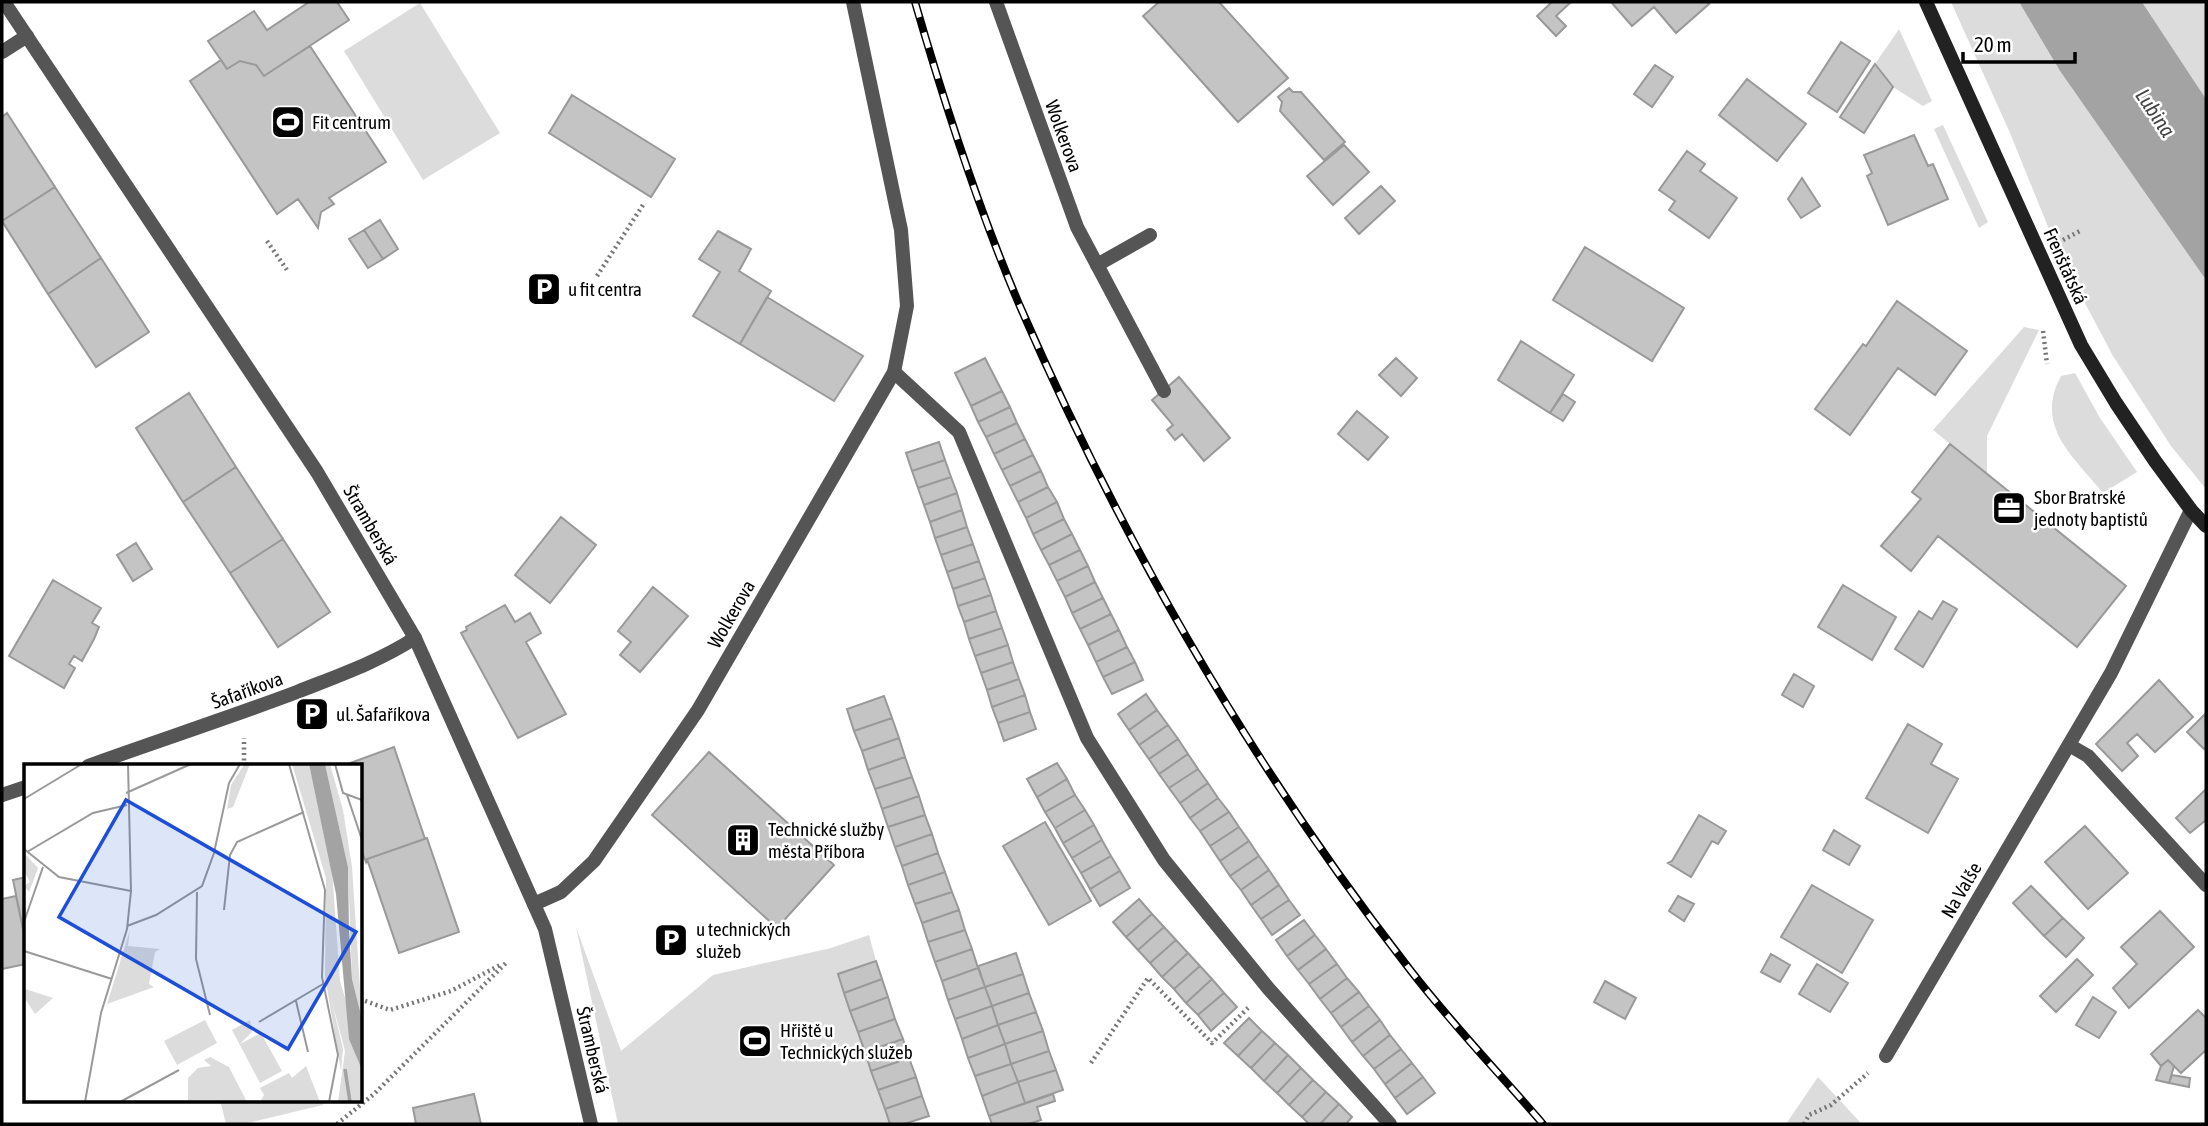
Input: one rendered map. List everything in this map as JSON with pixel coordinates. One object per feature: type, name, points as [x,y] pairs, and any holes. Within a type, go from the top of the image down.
[{"type":"main road","name":"Frenštátská","points":[[1926,2],[2081,345],[2116,403],[2191,510],[2206,526]]},
{"type":"street","name":"Štramberská","points":[[4,2],[317,472],[415,638],[545,929],[591,1124]]},
{"type":"street","name":"Wolkerova","points":[[534,904],[561,892],[594,861],[698,710],[894,372],[907,306],[901,230],[853,2]]},
{"type":"street","name":"Wolkerova","points":[[996,2],[1077,227],[1164,391]]},
{"type":"street","points":[[2,52],[27,36]]},
{"type":"street","points":[[1097,265],[1150,235]]},
{"type":"street","points":[[894,372],[959,432],[1087,738],[1164,860],[1268,988],[1390,1124]]},
{"type":"street","name":"Na Valše","points":[[1886,1056],[2111,673],[2191,510]]},
{"type":"street","name":"Šafaříkova","points":[[91,764],[245,712],[329,680],[391,653],[415,638]]},
{"type":"street","points":[[2069,745],[2088,756],[2206,885]]},
{"type":"street","points":[[2,795],[24,788]]},
{"type":"path","points":[[597,276],[643,205]]},
{"type":"path","points":[[267,241],[287,270]]},
{"type":"path","points":[[337,1124],[374,1094],[508,961],[451,991],[390,1010],[362,1000]]},
{"type":"path","points":[[1091,1063],[1148,978],[1212,1043],[1268,988]]},
{"type":"path","points":[[1804,1124],[1809,1115],[1830,1105],[1886,1056]]},
{"type":"shaded area","points":[[1951,2],[2019,2],[2060,71],[2206,280],[2206,489],[2171,446],[2113,356],[2059,254],[2010,133]]},
{"type":"shaded area","points":[[2142,2],[2202,2],[2206,8],[2206,99]]},
{"type":"shaded area","points":[[420,3],[500,133],[423,180],[344,51]]},
{"type":"shaded area","points":[[1899,29],[1932,101],[1923,106],[1893,87],[1875,64]]},
{"type":"shaded area","points":[[1943,125],[1988,222],[1979,228],[1934,129]]},
{"type":"shaded area","points":[[2024,327],[2039,330],[1987,436],[1987,474],[1933,430]]},
{"type":"shaded area","points":[[2075,373],[2100,418],[2137,472],[2103,493],[2069,453],[2055,425],[2052,410],[2054,394],[2061,376]]},
{"type":"shaded area","name":"Hřiště u Technických služeb","points":[[576,927],[621,1051],[713,975],[831,948],[869,935],[876,961],[838,975],[890,1124],[618,1124]]},
{"type":"shaded area","points":[[1818,1077],[1859,1121],[1861,1124],[1786,1124]]},
{"type":"shaded area","points":[[220,1102],[322,1102],[323,1105],[243,1124],[226,1124]]},
{"type":"water","name":"Lubina","points":[[2019,2],[2142,2],[2206,99],[2206,280],[2060,71]]},
{"type":"building","points":[[309,2],[337,2],[349,20],[264,76],[256,65],[240,61],[227,69],[208,41],[254,11],[267,30]]},
{"type":"building","points":[[1159,2],[1219,2],[1288,78],[1238,122],[1143,16]]},
{"type":"building","points":[[1552,2],[1571,2],[1556,16],[1566,26],[1556,36],[1537,16]]},
{"type":"building","points":[[1611,2],[1709,4],[1676,33],[1654,7],[1632,26]]},
{"type":"building","points":[[1841,42],[1870,61],[1837,112],[1808,93]]},
{"type":"building","name":"Fit centrum","points":[[310,46],[386,162],[329,198],[334,204],[321,212],[318,228],[298,199],[277,214],[190,81],[221,60],[227,69],[240,61],[256,65],[264,76]]},
{"type":"building","points":[[1875,64],[1893,87],[1864,133],[1840,117]]},
{"type":"building","points":[[1655,65],[1673,77],[1652,107],[1634,94]]},
{"type":"building","points":[[1747,79],[1806,124],[1777,161],[1719,115]]},
{"type":"building","points":[[1289,88],[1293,92],[1301,92],[1345,142],[1324,160],[1280,111],[1282,102],[1278,97]]},
{"type":"building","points":[[572,95],[675,159],[651,197],[549,133]]},
{"type":"building","points":[[7,113],[55,187],[2,221],[2,117]]},
{"type":"building","points":[[1914,135],[1928,166],[1933,164],[1948,199],[1888,225],[1867,176],[1872,173],[1864,155]]},
{"type":"building","points":[[1344,145],[1369,172],[1333,205],[1307,176]]},
{"type":"building","points":[[1687,151],[1705,164],[1700,171],[1737,198],[1709,238],[1669,210],[1675,201],[1659,190]]},
{"type":"building","points":[[1802,178],[1820,206],[1801,218],[1788,199]]},
{"type":"building","points":[[1381,186],[1395,201],[1359,234],[1345,218]]},
{"type":"building","points":[[55,187],[101,258],[48,294],[2,221]]},
{"type":"building","points":[[380,220],[398,249],[383,259],[364,230]]},
{"type":"building","points":[[364,230],[383,259],[368,268],[349,239]]},
{"type":"building","points":[[718,231],[751,249],[739,271],[771,291],[740,344],[693,316],[720,272],[699,259]]},
{"type":"building","points":[[1585,247],[1684,308],[1652,361],[1553,300]]},
{"type":"building","points":[[101,258],[149,332],[96,367],[48,294]]},
{"type":"building","points":[[767,297],[863,356],[834,401],[740,344]]},
{"type":"building","points":[[1897,301],[1967,351],[1935,395],[1898,368],[1850,435],[1815,409],[1863,344],[1866,346]]},
{"type":"building","points":[[1521,341],[1574,375],[1550,413],[1498,380]]},
{"type":"building","points":[[985,358],[1002,391],[971,406],[955,373]]},
{"type":"building","points":[[1396,358],[1417,378],[1401,396],[1379,375]]},
{"type":"building","points":[[1179,377],[1230,438],[1204,461],[1182,434],[1175,440],[1167,430],[1173,425],[1152,400]]},
{"type":"building","points":[[1002,391],[1010,407],[978,422],[971,406]]},
{"type":"building","points":[[189,393],[236,467],[183,502],[136,428]]},
{"type":"building","points":[[1563,394],[1575,402],[1563,421],[1550,413]]},
{"type":"building","points":[[1010,407],[1017,423],[986,437],[978,422]]},
{"type":"building","points":[[1357,411],[1388,437],[1368,460],[1338,434]]},
{"type":"building","points":[[1017,423],[1025,439],[994,454],[986,437]]},
{"type":"building","points":[[1025,439],[1033,455],[1002,470],[994,454]]},
{"type":"building","points":[[939,442],[945,460],[912,471],[906,453]]},
{"type":"building","points":[[1950,444],[2126,586],[2077,647],[1938,536],[1911,571],[1881,546],[1921,499],[1912,492]]},
{"type":"building","points":[[1033,455],[1041,471],[1010,486],[1002,470]]},
{"type":"building","points":[[945,460],[951,477],[918,488],[912,471]]},
{"type":"building","points":[[236,467],[283,539],[230,573],[183,502]]},
{"type":"building","points":[[1041,471],[1048,487],[1018,502],[1010,486]]},
{"type":"building","points":[[951,477],[957,493],[924,505],[918,488]]},
{"type":"building","points":[[1048,487],[1057,502],[1026,518],[1018,502]]},
{"type":"building","points":[[957,493],[962,510],[930,522],[924,505]]},
{"type":"building","points":[[1057,502],[1064,519],[1033,534],[1026,518]]},
{"type":"building","points":[[962,510],[967,527],[935,538],[930,522]]},
{"type":"building","points":[[561,517],[596,545],[550,603],[515,575]]},
{"type":"building","points":[[1064,519],[1072,534],[1041,550],[1033,534]]},
{"type":"building","points":[[967,527],[973,544],[941,555],[935,538]]},
{"type":"building","points":[[1072,534],[1080,550],[1049,565],[1041,550]]},
{"type":"building","points":[[283,539],[330,612],[278,647],[230,573]]},
{"type":"building","points":[[136,543],[152,569],[133,581],[117,555]]},
{"type":"building","points":[[973,544],[979,561],[947,572],[941,555]]},
{"type":"building","points":[[1080,550],[1088,566],[1057,581],[1049,565]]},
{"type":"building","points":[[979,561],[985,578],[953,589],[947,572]]},
{"type":"building","points":[[1088,566],[1095,582],[1065,597],[1057,581]]},
{"type":"building","points":[[985,578],[991,595],[958,606],[953,589]]},
{"type":"building","points":[[53,580],[101,608],[92,623],[99,627],[94,639],[82,661],[74,656],[69,664],[75,668],[64,688],[9,656]]},
{"type":"building","points":[[1095,582],[1103,598],[1072,613],[1065,597]]},
{"type":"building","points":[[1843,585],[1896,617],[1872,660],[1818,627]]},
{"type":"building","points":[[653,587],[688,616],[640,672],[620,655],[631,642],[618,631]]},
{"type":"building","points":[[991,595],[996,611],[964,622],[958,606]]},
{"type":"building","points":[[1103,598],[1111,614],[1080,629],[1072,613]]},
{"type":"building","points":[[1943,601],[1957,609],[1923,667],[1895,649],[1919,611],[1932,619]]},
{"type":"building","points":[[505,605],[515,622],[530,613],[541,633],[526,642],[566,714],[518,738],[461,633],[467,630],[466,627]]},
{"type":"building","points":[[996,611],[1002,628],[969,639],[964,622]]},
{"type":"building","points":[[1111,614],[1119,630],[1088,645],[1080,629]]},
{"type":"building","points":[[1002,628],[1008,645],[975,656],[969,639]]},
{"type":"building","points":[[1119,630],[1127,647],[1096,662],[1088,645]]},
{"type":"building","points":[[1008,645],[1013,662],[981,673],[975,656]]},
{"type":"building","points":[[1127,647],[1135,662],[1103,677],[1096,662]]},
{"type":"building","points":[[1013,662],[1019,679],[987,690],[981,673]]},
{"type":"building","points":[[1135,662],[1143,680],[1112,694],[1103,677]]},
{"type":"building","points":[[1794,674],[1814,686],[1803,707],[1782,695]]},
{"type":"building","points":[[1019,679],[1025,695],[992,707],[987,690]]},
{"type":"building","points":[[2159,680],[2193,717],[2155,752],[2137,734],[2127,743],[2138,756],[2122,771],[2096,744]]},
{"type":"building","points":[[1146,694],[1157,710],[1129,730],[1118,714]]},
{"type":"building","points":[[1025,695],[1030,712],[998,723],[992,707]]},
{"type":"building","points":[[884,696],[892,718],[854,731],[847,709]]},
{"type":"building","points":[[1157,710],[1168,725],[1139,745],[1129,730]]},
{"type":"building","points":[[1030,712],[1036,729],[1004,741],[998,723]]},
{"type":"building","points":[[2205,714],[2206,747],[2204,749],[2187,732]]},
{"type":"building","points":[[892,718],[899,738],[862,751],[854,731]]},
{"type":"building","points":[[1908,724],[1942,744],[1931,764],[1958,779],[1928,833],[1866,798]]},
{"type":"building","points":[[1168,725],[1178,739],[1149,759],[1139,745]]},
{"type":"building","points":[[899,738],[905,757],[868,770],[862,751]]},
{"type":"building","points":[[1178,739],[1188,754],[1159,774],[1149,759]]},
{"type":"building","points":[[394,747],[425,839],[367,859],[366,862],[362,852],[362,764],[347,764]]},
{"type":"building","name":"Technické služby města Příbora","points":[[709,752],[834,865],[777,928],[652,815]]},
{"type":"building","points":[[1188,754],[1198,769],[1169,788],[1159,774]]},
{"type":"building","points":[[905,757],[912,777],[875,789],[868,770]]},
{"type":"building","points":[[1057,763],[1067,779],[1037,797],[1027,779]]},
{"type":"building","points":[[1198,769],[1208,783],[1180,803],[1169,788]]},
{"type":"building","points":[[912,777],[919,796],[882,809],[875,789]]},
{"type":"building","points":[[1067,779],[1075,795],[1045,812],[1037,797]]},
{"type":"building","points":[[1208,783],[1218,798],[1190,818],[1180,803]]},
{"type":"building","points":[[2206,789],[2206,820],[2190,833],[2176,818]]},
{"type":"building","points":[[1075,795],[1085,810],[1055,828],[1045,812]]},
{"type":"building","points":[[919,796],[925,815],[888,827],[882,809]]},
{"type":"building","points":[[1218,798],[1229,812],[1200,831],[1190,818]]},
{"type":"building","points":[[1085,810],[1094,825],[1063,843],[1055,828]]},
{"type":"building","points":[[1229,812],[1239,827],[1210,846],[1200,831]]},
{"type":"building","points":[[925,815],[932,834],[895,847],[888,827]]},
{"type":"building","points":[[1699,815],[1726,831],[1718,844],[1712,841],[1691,877],[1668,863],[1672,861]]},
{"type":"building","points":[[1045,822],[1091,901],[1049,925],[1003,846]]},
{"type":"building","points":[[1094,825],[1102,840],[1072,858],[1063,843]]},
{"type":"building","points":[[2085,826],[2128,873],[2088,909],[2045,862]]},
{"type":"building","points":[[1239,827],[1249,841],[1220,861],[1210,846]]},
{"type":"building","points":[[1834,830],[1860,846],[1849,865],[1823,850]]},
{"type":"building","points":[[932,834],[938,853],[902,866],[895,847]]},
{"type":"building","points":[[427,838],[459,932],[399,953],[367,859]]},
{"type":"building","points":[[1102,840],[1111,856],[1081,873],[1072,858]]},
{"type":"building","points":[[1249,841],[1259,856],[1230,876],[1220,861]]},
{"type":"building","points":[[938,853],[945,872],[908,885],[902,866]]},
{"type":"building","points":[[1111,856],[1120,871],[1090,889],[1081,873]]},
{"type":"building","points":[[1259,856],[1269,870],[1241,890],[1230,876]]},
{"type":"building","points":[[1269,870],[1279,885],[1251,905],[1241,890]]},
{"type":"building","points":[[1120,871],[1130,888],[1100,906],[1090,889]]},
{"type":"building","points":[[945,872],[952,892],[915,904],[908,885]]},
{"type":"building","points":[[24,877],[24,933],[13,880]]},
{"type":"building","points":[[1279,885],[1289,900],[1261,919],[1251,905]]},
{"type":"building","points":[[1812,885],[1873,920],[1842,973],[1781,937]]},
{"type":"building","points":[[2031,886],[2063,918],[2044,936],[2013,903]]},
{"type":"building","points":[[952,892],[959,910],[922,923],[915,904]]},
{"type":"building","points":[[16,896],[24,934],[24,964],[2,969],[2,899]]},
{"type":"building","points":[[1678,896],[1694,904],[1684,921],[1669,911]]},
{"type":"building","points":[[1139,899],[1152,914],[1126,937],[1113,922]]},
{"type":"building","points":[[1289,900],[1300,915],[1272,935],[1261,919]]},
{"type":"building","points":[[959,910],[965,930],[928,942],[922,923]]},
{"type":"building","points":[[2160,911],[2194,947],[2129,1008],[2113,988],[2137,964],[2121,947]]},
{"type":"building","points":[[1152,914],[1164,927],[1138,950],[1126,937]]},
{"type":"building","points":[[2063,918],[2084,938],[2066,957],[2044,936]]},
{"type":"building","points":[[1304,920],[1315,935],[1287,956],[1276,940]]},
{"type":"building","points":[[1164,927],[1176,940],[1150,963],[1138,950]]},
{"type":"building","points":[[965,930],[972,949],[935,962],[928,942]]},
{"type":"building","points":[[1315,935],[1326,949],[1298,970],[1287,956]]},
{"type":"building","points":[[1176,940],[1188,953],[1162,977],[1150,963]]},
{"type":"building","points":[[972,949],[978,968],[942,981],[935,962]]},
{"type":"building","points":[[1326,949],[1337,964],[1309,984],[1298,970]]},
{"type":"building","points":[[1016,953],[1023,974],[985,987],[978,966]]},
{"type":"building","points":[[1188,953],[1200,966],[1174,989],[1162,977]]},
{"type":"building","points":[[1771,954],[1790,965],[1780,982],[1761,972]]},
{"type":"building","points":[[2077,959],[2093,975],[2056,1012],[2040,996]]},
{"type":"building","points":[[876,961],[882,979],[844,993],[838,974]]},
{"type":"building","points":[[1337,964],[1347,978],[1320,999],[1309,984]]},
{"type":"building","points":[[1817,964],[1848,983],[1830,1012],[1799,994]]},
{"type":"building","points":[[1200,966],[1212,979],[1186,1003],[1174,989]]},
{"type":"building","points":[[978,968],[985,987],[948,1000],[942,981]]},
{"type":"building","points":[[1023,974],[1029,993],[992,1006],[985,987]]},
{"type":"building","points":[[1347,978],[1359,992],[1331,1013],[1320,999]]},
{"type":"building","points":[[882,979],[888,997],[850,1011],[844,993]]},
{"type":"building","points":[[1212,979],[1224,993],[1198,1015],[1186,1003]]},
{"type":"building","points":[[1605,981],[1636,998],[1625,1019],[1594,1002]]},
{"type":"building","points":[[985,987],[992,1006],[955,1019],[948,1000]]},
{"type":"building","points":[[1359,992],[1369,1006],[1341,1027],[1331,1013]]},
{"type":"building","points":[[1029,993],[1036,1012],[998,1025],[992,1006]]},
{"type":"building","points":[[1224,993],[1237,1007],[1211,1031],[1198,1015]]},
{"type":"building","points":[[888,997],[895,1019],[858,1032],[850,1011]]},
{"type":"building","points":[[2093,997],[2116,1012],[2099,1038],[2076,1025]]},
{"type":"building","points":[[992,1006],[998,1025],[962,1039],[955,1019]]},
{"type":"building","points":[[1369,1006],[1380,1020],[1352,1042],[1341,1027]]},
{"type":"building","points":[[2198,1010],[2206,1018],[2206,1050],[2181,1073],[2168,1060],[2161,1066],[2151,1054]]},
{"type":"building","points":[[1036,1012],[1043,1031],[1005,1044],[998,1025]]},
{"type":"building","points":[[1249,1018],[1262,1031],[1238,1056],[1224,1043]]},
{"type":"building","points":[[895,1019],[903,1039],[865,1052],[858,1032]]},
{"type":"building","points":[[1380,1020],[1390,1035],[1363,1056],[1352,1042]]},
{"type":"building","points":[[998,1025],[1005,1044],[968,1058],[962,1039]]},
{"type":"building","points":[[1043,1031],[1049,1051],[1011,1064],[1005,1044]]},
{"type":"building","points":[[1262,1031],[1275,1043],[1251,1068],[1238,1056]]},
{"type":"building","points":[[1390,1035],[1401,1049],[1374,1069],[1363,1056]]},
{"type":"building","points":[[903,1039],[909,1058],[871,1071],[865,1052]]},
{"type":"building","points":[[1275,1043],[1288,1055],[1264,1081],[1251,1068]]},
{"type":"building","points":[[1005,1044],[1011,1064],[975,1076],[968,1058]]},
{"type":"building","points":[[1401,1049],[1412,1063],[1385,1084],[1374,1069]]},
{"type":"building","points":[[1049,1051],[1056,1070],[1018,1082],[1011,1064]]},
{"type":"building","points":[[1288,1055],[1301,1068],[1277,1093],[1264,1081]]},
{"type":"building","points":[[909,1058],[916,1077],[878,1090],[871,1071]]},
{"type":"building","points":[[2168,1060],[2174,1066],[2169,1083],[2156,1080],[2161,1066]]},
{"type":"building","points":[[1412,1063],[1423,1077],[1395,1098],[1385,1084]]},
{"type":"building","points":[[1011,1064],[1018,1082],[982,1096],[975,1076]]},
{"type":"building","points":[[1301,1068],[1313,1080],[1289,1105],[1277,1093]]},
{"type":"building","points":[[1056,1070],[1063,1090],[1025,1103],[1018,1082]]},
{"type":"building","points":[[2172,1075],[2190,1078],[2189,1087],[2169,1083]]},
{"type":"building","points":[[916,1077],[922,1096],[885,1109],[878,1090]]},
{"type":"building","points":[[1423,1077],[1435,1093],[1407,1114],[1395,1098]]},
{"type":"building","points":[[1313,1080],[1326,1092],[1302,1117],[1289,1105]]},
{"type":"building","points":[[1018,1082],[1025,1103],[989,1116],[982,1096]]},
{"type":"building","points":[[1326,1092],[1339,1104],[1320,1124],[1309,1124],[1302,1117]]},
{"type":"building","points":[[474,1094],[481,1124],[416,1124],[413,1108]]},
{"type":"building","points":[[1053,1094],[1055,1101],[1037,1107],[1041,1120],[1028,1124],[992,1124],[989,1116]]},
{"type":"building","points":[[922,1096],[929,1116],[904,1124],[890,1124],[885,1109]]},
{"type":"building","points":[[1339,1104],[1352,1117],[1346,1124],[1320,1124]]},
{"type":"railway","points":[[915,2],[962,154],[1004,268],[1101,480],[1146,565],[1244,733],[1353,893],[1427,991],[1543,1124]]},
{"type":"place","name":"Fit centrum","points":[[288,122]]},
{"type":"place","name":"u fit centra","points":[[544,289]]},
{"type":"place","name":"Sbor Bratrské jednoty baptistů","points":[[2009,508]]},
{"type":"place","name":"ul. Šafaříkova","points":[[312,714]]},
{"type":"place","name":"Technické služby města Příbora","points":[[743,840]]},
{"type":"place","name":"u technických služeb","points":[[671,940]]},
{"type":"place","name":"Hřiště u Technických služeb","points":[[755,1041]]}]
